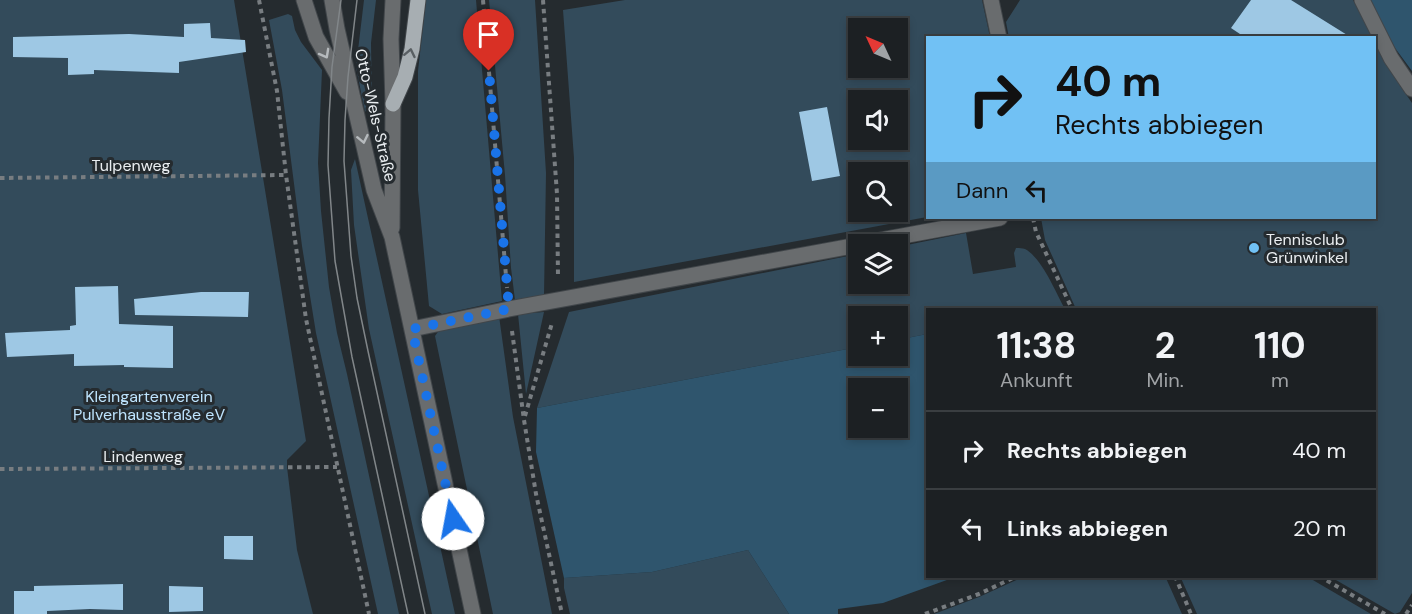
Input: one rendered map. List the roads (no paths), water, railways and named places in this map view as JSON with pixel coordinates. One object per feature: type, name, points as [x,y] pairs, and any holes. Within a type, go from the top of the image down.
[{"type":"main road","points":[[393,104],[405,77],[412,49],[418,0]]},
{"type":"street","points":[[304,0],[316,37],[356,109]]},
{"type":"street","name":"Otto-Wels-Straße","points":[[332,0],[374,190],[392,237],[473,614]]},
{"type":"street","name":"Otto-Wels-Straße","points":[[392,237],[393,0]]},
{"type":"street","points":[[992,0],[999,36]]},
{"type":"street","points":[[1362,0],[1391,58],[1412,89]]},
{"type":"street","points":[[908,235],[995,219]]},
{"type":"street","points":[[412,329],[848,247]]},
{"type":"tram line","points":[[341,0],[332,67],[329,118],[328,165],[335,261],[352,357],[408,614]]},
{"type":"tram line","points":[[357,0],[348,77],[344,161],[351,256],[357,298],[425,614]]},
{"type":"place","name":"Tennisclub Grünwinkel","points":[[1254,248]]},
{"type":"park label","name":"Kleingartenverein Pulverhausstraße eV","points":[[149,405]]}]
